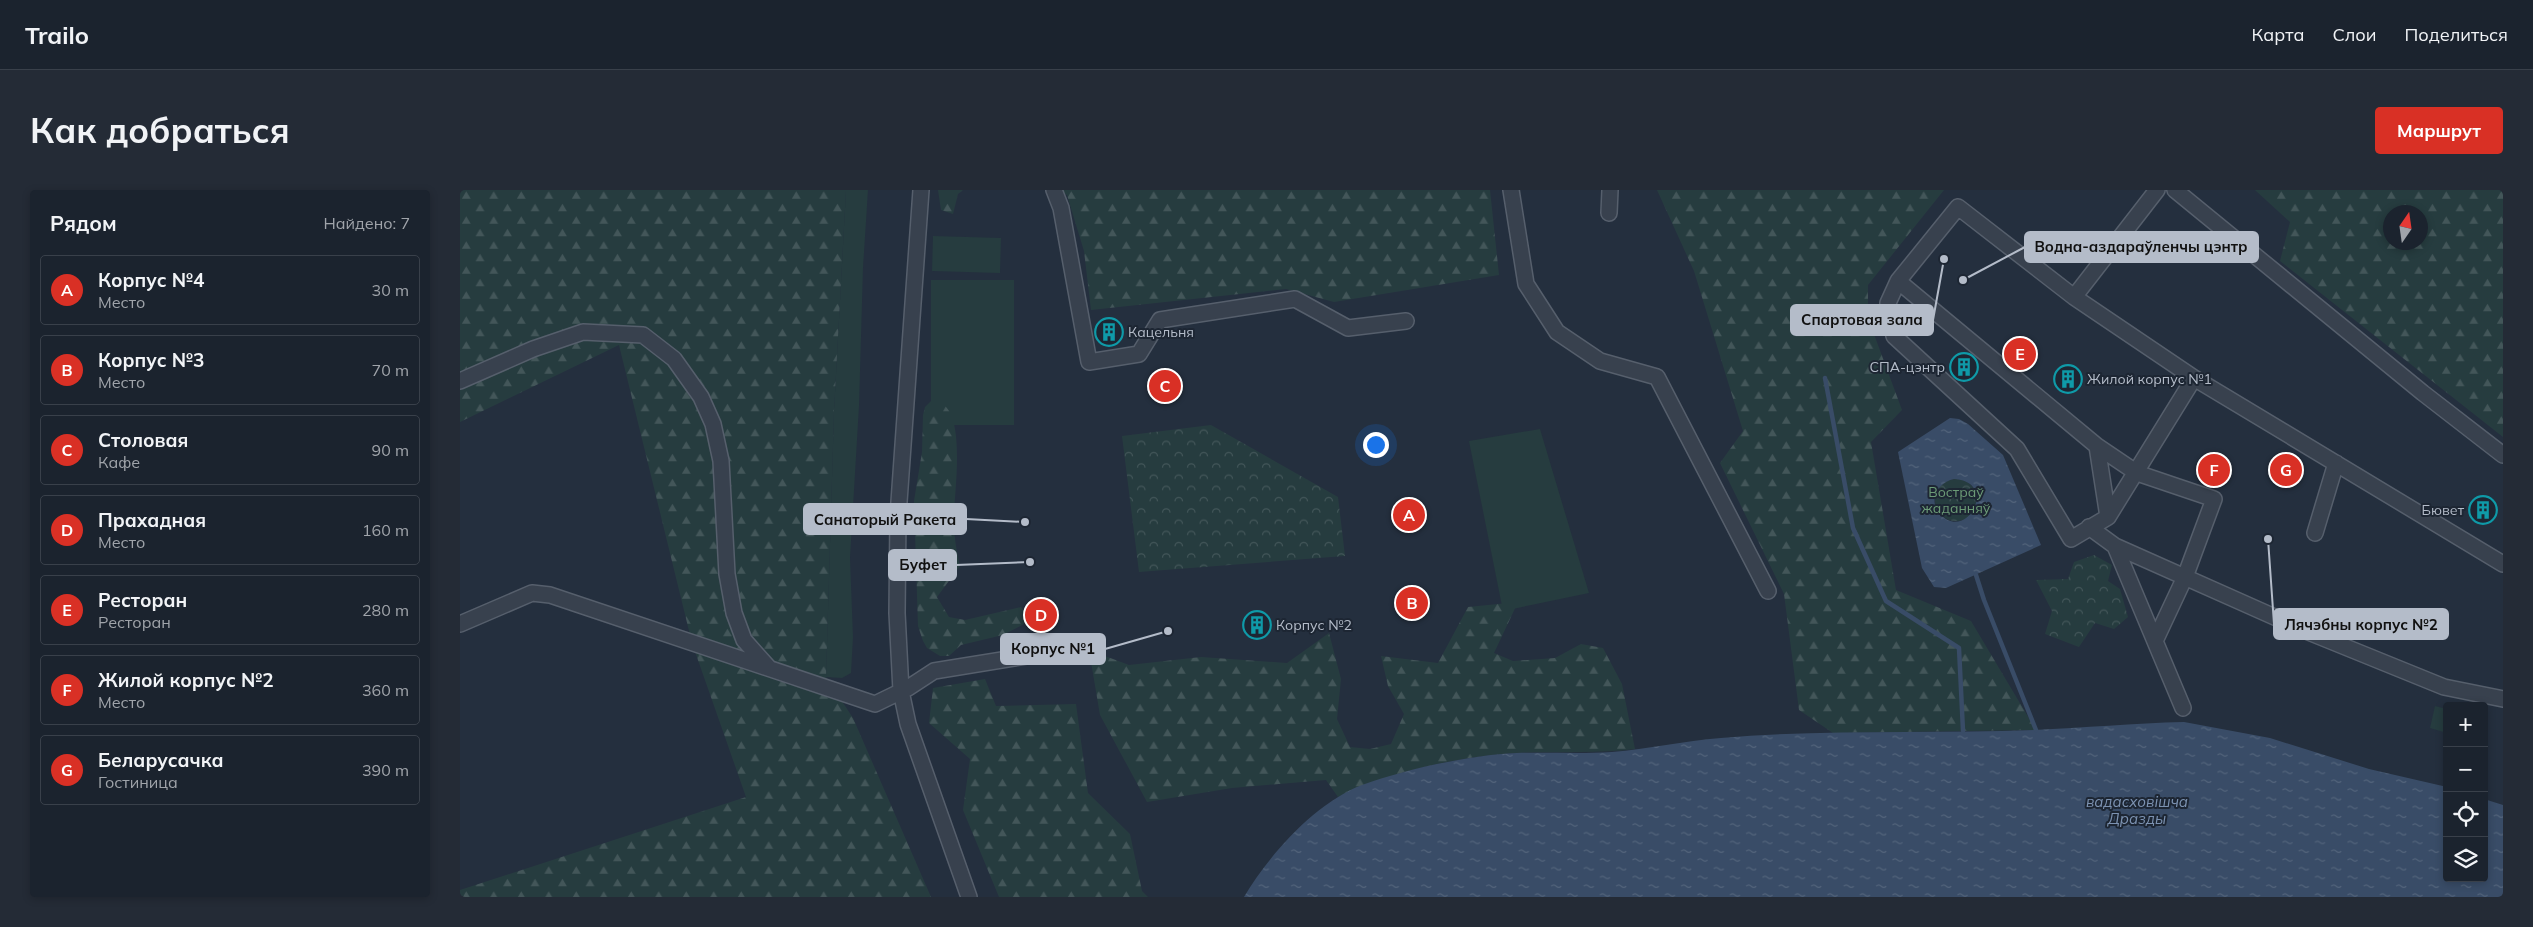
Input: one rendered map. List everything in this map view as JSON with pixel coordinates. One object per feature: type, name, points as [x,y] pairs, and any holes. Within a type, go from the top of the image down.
[{"type":"street","points":[[921,190],[898,516],[897,613],[901,691],[908,724],[969,897]]},
{"type":"street","points":[[1054,190],[1061,208],[1089,362],[1139,354],[1160,320],[1295,299],[1348,328],[1406,321]]},
{"type":"street","points":[[1511,190],[1526,284],[1556,332],[1600,361],[1657,377],[1768,591]]},
{"type":"street","points":[[1609,213],[1610,190]]},
{"type":"street","points":[[2074,298],[2157,190]]},
{"type":"street","points":[[2175,190],[2423,393],[2503,455]]},
{"type":"street","points":[[2194,378],[2137,473],[2108,517],[2071,539],[2017,449],[1894,336],[1888,303],[1898,281],[1958,207],[2074,298],[2194,378],[2503,564]]},
{"type":"street","points":[[1898,281],[2098,446],[2137,473],[2214,499],[2185,577],[2155,641]]},
{"type":"street","points":[[460,381],[533,349],[583,332],[643,335],[674,360],[701,397],[713,424],[722,460],[728,574],[734,613],[744,640],[770,669]]},
{"type":"street","points":[[2098,446],[2108,517]]},
{"type":"street","points":[[2315,533],[2336,464]]},
{"type":"street","points":[[2089,527],[2115,546],[2306,631],[2444,687],[2503,699]]},
{"type":"street","points":[[2115,546],[2183,708]]},
{"type":"street","points":[[460,624],[525,595],[532,593],[550,594],[875,704],[901,691],[934,670],[1064,650],[1082,644]]},
{"type":"green space","points":[[460,190],[846,190],[834,411],[826,677],[853,718],[931,897],[460,897],[460,890],[746,797],[692,643],[619,345],[460,422]]},
{"type":"green space","points":[[846,190],[868,190],[863,268],[859,406],[850,558],[853,637],[851,673],[842,678],[826,677],[834,411]]},
{"type":"green space","points":[[938,190],[963,190],[958,194],[953,214],[941,210]]},
{"type":"green space","points":[[1055,190],[1490,190],[1499,275],[1334,302],[1286,289],[1091,310],[1084,251],[1067,195]]},
{"type":"green space","points":[[1657,190],[1944,190],[1868,285],[1868,318],[1902,410],[1871,442],[1896,590],[1971,621],[2036,730],[1833,733],[1799,710],[1784,594],[1720,463],[1743,431],[1694,271]]},
{"type":"green space","points":[[2255,190],[2503,190],[2503,437],[2280,261],[2290,222]]},
{"type":"green space","points":[[933,236],[1001,238],[1000,273],[932,271]]},
{"type":"green space","points":[[931,280],[1014,280],[1014,425],[931,425]]},
{"type":"green space","points":[[931,401],[945,406],[951,414],[955,427],[957,457],[954,526],[960,566],[937,597],[949,617],[965,620],[1021,607],[1027,614],[1026,623],[1003,635],[961,645],[949,656],[940,656],[927,648],[918,626],[914,501],[922,452],[923,415],[925,407]]},
{"type":"green space","points":[[1211,425],[1338,497],[1345,556],[1139,572],[1122,436]]},
{"type":"green space","points":[[1540,429],[1589,593],[1503,611],[1469,441]]},
{"type":"green space","name":"Востраў жаданняў","points":[[1952,479],[1960,479],[1971,485],[1977,500],[1971,515],[1960,521],[1952,521],[1941,515],[1935,504],[1935,496],[1941,485]]},
{"type":"green space","points":[[2094,555],[2112,565],[2108,581],[2120,589],[2128,617],[2114,629],[2095,623],[2079,647],[2045,634],[2052,611],[2036,580],[2068,579],[2074,562]]},
{"type":"green space","points":[[1518,602],[1494,653],[1513,661],[1555,658],[1581,644],[1603,648],[1622,684],[1635,749],[1514,753],[1470,758],[1401,773],[1338,797],[1326,780],[1232,788],[1147,802],[1100,715],[1089,650],[1129,665],[1201,657],[1287,663],[1329,633],[1341,679],[1337,719],[1350,747],[1370,749],[1391,744],[1404,714],[1388,686],[1381,656],[1438,663],[1468,607]]},
{"type":"green space","points":[[985,679],[996,706],[1076,704],[1088,793],[1130,834],[1142,891],[1148,897],[999,897],[963,810],[970,759],[929,723],[933,688]]},
{"type":"green space","points":[[2435,706],[2443,708],[2443,732],[2430,728]]},
{"type":"water","points":[[1950,418],[1959,419],[1968,424],[2003,455],[2041,545],[1946,588],[1934,587],[1922,568],[1898,452]],"holes":[[[1954,479],[1968,483],[1975,490],[1977,499],[1974,508],[1968,516],[1960,521],[1950,521],[1940,514],[1936,508],[1936,492],[1944,484]]]},
{"type":"water","name":"вадасховішча Дразды","points":[[2184,722],[2270,738],[2369,769],[2443,786],[2443,882],[2488,882],[2488,800],[2503,805],[2503,897],[1244,897],[1266,864],[1295,832],[1327,804],[1344,793],[1379,779],[1418,768],[1459,760],[1517,753],[1612,752],[1707,739],[1760,735],[2034,730]]},
{"type":"waterway","points":[[1825,378],[1853,528],[1886,601],[1959,648],[1963,731]]},
{"type":"waterway","points":[[1976,575],[1984,600],[2036,730]]},
{"type":"place","name":"Спартовая зала","points":[[1944,259]]},
{"type":"place","name":"Водна-аздараўленчы цэнтр","points":[[1963,280]]},
{"type":"place","name":"Кацельня","points":[[1109,332]]},
{"type":"place","name":"Ресторан","points":[[2020,354]]},
{"type":"place","name":"СПА-цэнтр","points":[[1964,367]]},
{"type":"place","name":"Жилой корпус №1","points":[[2068,379]]},
{"type":"place","name":"Столовая","points":[[1165,386]]},
{"type":"place","name":"Жилой корпус №2","points":[[2214,470]]},
{"type":"place","name":"Беларусачка","points":[[2286,470]]},
{"type":"place","name":"Бювет","points":[[2483,510]]},
{"type":"place","name":"Корпус №4","points":[[1409,515]]},
{"type":"place","name":"Санаторый Ракета","points":[[1025,522]]},
{"type":"place","name":"Лячэбны корпус №2","points":[[2268,539]]},
{"type":"place","name":"Буфет","points":[[1030,562]]},
{"type":"place","name":"Корпус №3","points":[[1412,603]]},
{"type":"place","name":"Прахадная","points":[[1041,615]]},
{"type":"place","name":"Корпус №2","points":[[1257,625]]},
{"type":"place","name":"Корпус №1","points":[[1168,631]]}]
